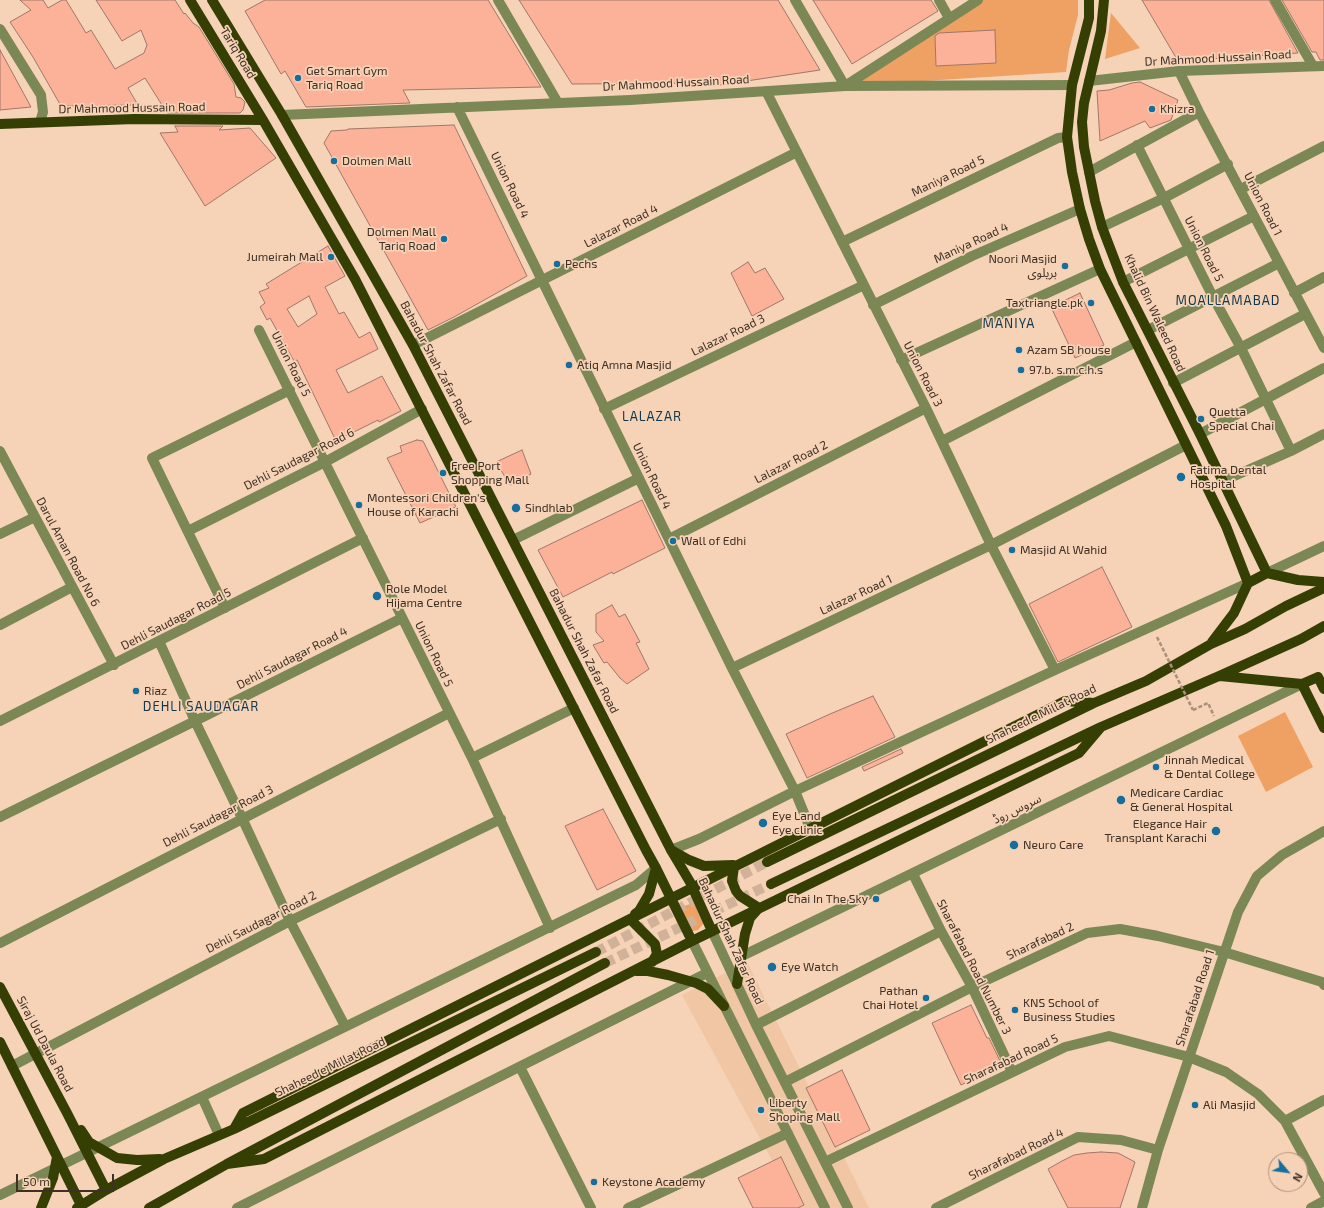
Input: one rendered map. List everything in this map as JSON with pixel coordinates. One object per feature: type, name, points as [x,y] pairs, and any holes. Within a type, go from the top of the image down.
[{"type":"main road","name":"Tariq Road","points":[[190,0],[264,120]]},
{"type":"main road","name":"Tariq Road","points":[[212,0],[282,115]]},
{"type":"main road","points":[[1089,0],[1089,18],[1072,85],[1067,137],[1072,172],[1080,209],[1100,269],[1226,526],[1248,583]]},
{"type":"main road","name":"Khalid Bin Waleed Road","points":[[1104,0],[1101,31],[1084,103],[1082,122],[1088,172],[1102,227],[1123,282],[1200,434],[1267,573]]},
{"type":"main road","name":"Bahadur Shah Zafar Road","points":[[282,115],[413,345],[671,850],[690,882],[712,931]]},
{"type":"main road","name":"Dr Mahmood Hussain Road","points":[[0,124],[134,119],[264,120]]},
{"type":"main road","points":[[264,120],[355,278],[692,941]]},
{"type":"main road","points":[[1226,526],[1241,518]]},
{"type":"main road","points":[[1211,644],[1234,613],[1248,583],[1267,573],[1298,580],[1324,582]]},
{"type":"main road","name":"Shaheed e Millat Road","points":[[767,862],[1094,702],[1146,681],[1211,644],[1324,588]]},
{"type":"main road","points":[[772,884],[1101,727],[1301,639],[1324,626]]},
{"type":"main road","points":[[1324,668],[1321,676],[1324,689]]},
{"type":"main road","points":[[1219,676],[1302,684],[1321,676]]},
{"type":"main road","points":[[1302,684],[1324,728]]},
{"type":"main road","points":[[234,1128],[244,1113],[1065,701],[1094,702]]},
{"type":"main road","points":[[227,1164],[264,1159],[712,931],[1079,753],[1101,727]]},
{"type":"main road","points":[[671,850],[688,860],[704,866],[736,866]]},
{"type":"main road","points":[[736,866],[732,881],[736,891],[740,896],[759,908]]},
{"type":"main road","points":[[626,921],[640,911],[649,894],[656,868]]},
{"type":"main road","points":[[737,984],[745,934],[750,918],[759,908]]},
{"type":"main road","points":[[626,921],[655,944],[656,954],[652,962]]},
{"type":"main road","name":"Shaheed e Millat Road","points":[[79,1207],[106,1190],[164,1159],[234,1128],[596,952]]},
{"type":"main road","points":[[148,1208],[227,1164],[606,964]]},
{"type":"main road","points":[[634,971],[648,971],[696,983],[708,989],[724,1006]]},
{"type":"main road","name":"Siraj Ud Daula Road","points":[[0,987],[67,1113]]},
{"type":"main road","points":[[0,1042],[79,1207]]},
{"type":"main road","points":[[67,1113],[90,1142],[117,1158],[137,1160],[164,1159]]},
{"type":"main road","points":[[67,1113],[106,1190]]},
{"type":"main road","points":[[41,1208],[58,1164]]},
{"type":"main road","points":[[165,1208],[169,1197]]},
{"type":"street","points":[[498,0],[558,102]]},
{"type":"street","points":[[795,0],[845,86],[978,0]]},
{"type":"street","points":[[939,0],[949,18]]},
{"type":"street","points":[[1276,0],[1313,66]]},
{"type":"street","points":[[0,29],[41,95],[43,112],[40,122]]},
{"type":"street","name":"Dr Mahmood Hussain Road","points":[[1089,81],[1179,71],[1324,66]]},
{"type":"street","name":"Union Road 1","points":[[1179,71],[1199,112],[1228,164],[1324,348]]},
{"type":"street","name":"Dr Mahmood Hussain Road","points":[[282,115],[637,99],[845,86],[1072,85]]},
{"type":"street","name":"Union Road 3","points":[[766,91],[926,408],[992,545],[1055,670]]},
{"type":"street","name":"Union Road 4","points":[[456,107],[732,668],[795,791],[810,828]]},
{"type":"street","points":[[1088,172],[1199,112]]},
{"type":"street","name":"Maniya Road 5","points":[[842,242],[1058,138],[1067,137]]},
{"type":"street","name":"Union Road 5","points":[[1138,145],[1241,348],[1291,451]]},
{"type":"street","points":[[1241,189],[1324,146]]},
{"type":"street","name":"Lalazar Road 4","points":[[413,345],[797,152]]},
{"type":"street","points":[[1102,227],[1164,198],[1228,164]]},
{"type":"street","name":"Maniya Road 4","points":[[874,305],[972,256],[1080,209]]},
{"type":"street","points":[[1123,282],[1254,216]]},
{"type":"street","points":[[1148,330],[1279,263]]},
{"type":"street","points":[[901,360],[1100,269]]},
{"type":"street","points":[[1294,292],[1324,278]]},
{"type":"street","name":"Lalazar Road 3","points":[[604,409],[864,285]]},
{"type":"street","points":[[1173,383],[1305,314]]},
{"type":"street","name":"Union Road 5","points":[[259,330],[290,390],[448,713],[472,758],[550,928]]},
{"type":"street","points":[[942,441],[1136,342]]},
{"type":"street","points":[[1200,434],[1324,368]]},
{"type":"street","points":[[225,608],[152,458],[290,390]]},
{"type":"street","name":"Lalazar Road 2","points":[[669,539],[926,408]]},
{"type":"street","name":"Dehli Saudagar Road 6","points":[[188,530],[325,462],[422,409]]},
{"type":"street","points":[[1223,481],[1291,451],[1324,434]]},
{"type":"street","name":"Lalazar Road 1","points":[[732,668],[992,545],[1186,445]]},
{"type":"street","name":"Darul Aman Road No 6","points":[[0,451],[114,665]]},
{"type":"street","points":[[513,540],[639,478]]},
{"type":"street","points":[[0,534],[35,516]]},
{"type":"street","name":"Dehli Saudagar Road 5","points":[[0,722],[363,538]]},
{"type":"street","points":[[1267,573],[1324,546]]},
{"type":"street","points":[[671,850],[1055,670],[1248,583]]},
{"type":"street","points":[[0,625],[72,587]]},
{"type":"street","name":"Dehli Saudagar Road 4","points":[[0,817],[402,618]]},
{"type":"street","points":[[160,641],[195,721],[290,922],[345,1026]]},
{"type":"street","name":"سروس روڈ","points":[[742,956],[1302,684]]},
{"type":"street","points":[[472,758],[574,708]]},
{"type":"street","name":"Dehli Saudagar Road 3","points":[[0,943],[448,713]]},
{"type":"street","name":"Dehli Saudagar Road 2","points":[[12,1066],[290,922],[501,819]]},
{"type":"street","name":"Sharafabad Road 1","points":[[1142,1208],[1158,1150],[1238,912],[1257,876],[1282,855],[1324,831]]},
{"type":"street","points":[[0,1195],[58,1164],[87,1154],[345,1026],[636,886],[656,868]]},
{"type":"street","name":"Sharafabad Road Number 3","points":[[913,874],[941,931],[972,986],[1012,1072]]},
{"type":"street","name":"Sharafabad 2","points":[[785,1082],[972,986],[1087,933],[1120,929],[1158,936],[1224,952],[1322,982],[1324,985]]},
{"type":"street","name":"Bahadur Shah Zafar Road","points":[[712,931],[756,1025],[848,1208]]},
{"type":"street","points":[[756,1025],[941,931]]},
{"type":"street","points":[[692,941],[825,1208]]},
{"type":"street","points":[[237,1208],[707,973]]},
{"type":"street","name":"Sharafabad Road 5","points":[[825,1162],[1065,1047],[1109,1036],[1189,1058],[1226,1072],[1258,1094],[1285,1121],[1324,1193]]},
{"type":"street","points":[[520,1067],[591,1208]]},
{"type":"street","points":[[202,1097],[219,1135]]},
{"type":"street","points":[[1285,1121],[1324,1100]]},
{"type":"street","points":[[628,1208],[788,1133]]},
{"type":"street","name":"Sharafabad Road 4","points":[[936,1208],[1078,1137],[1121,1140],[1158,1150]]},
{"type":"street","points":[[1311,1208],[1324,1201]]},
{"type":"path","points":[[1157,637],[1193,710],[1208,703],[1218,725]]},
{"type":"shaded area","points":[[977,0],[1078,0],[1078,15],[1069,50],[1066,72],[845,86]]},
{"type":"shaded area","points":[[1111,13],[1140,48],[1105,59]]},
{"type":"shaded area","points":[[1285,712],[1313,767],[1266,792],[1238,736]]},
{"type":"shaded area","points":[[690,904],[699,906],[704,923],[698,930],[689,932],[680,929],[676,916],[681,907]]},
{"type":"shaded area","points":[[747,962],[869,1208],[798,1208],[682,995]]},
{"type":"building","points":[[20,0],[43,0],[48,8],[62,0],[66,0],[86,33],[91,30],[115,69],[144,53],[147,45],[141,30],[122,41],[96,0],[175,0],[184,14],[185,13],[193,23],[199,27],[234,84],[236,97],[241,98],[245,102],[243,110],[240,113],[167,113],[145,78],[128,88],[138,105],[61,106],[33,57],[10,22],[31,10]]},
{"type":"building","points":[[265,0],[488,0],[541,87],[403,90],[410,103],[306,107],[285,71],[281,74],[245,11]]},
{"type":"building","points":[[519,0],[778,0],[820,70],[713,86],[711,83],[572,84]]},
{"type":"building","points":[[813,0],[931,0],[938,11],[852,64]]},
{"type":"building","points":[[1142,0],[1269,0],[1298,53],[1178,61]]},
{"type":"building","points":[[1282,0],[1324,0],[1324,60],[1320,60],[1316,52],[1312,52]]},
{"type":"building","points":[[995,30],[996,63],[936,66],[935,36],[939,33]]},
{"type":"building","points":[[0,50],[31,107],[0,110]]},
{"type":"building","points":[[1140,82],[1178,100],[1171,120],[1150,128],[1145,121],[1100,141],[1097,91],[1109,90]]},
{"type":"building","name":"Dolmen Mall Tariq Road","points":[[454,125],[527,276],[428,330],[324,143],[331,131]]},
{"type":"building","points":[[175,126],[223,126],[219,130],[250,128],[276,158],[205,206],[160,133],[178,132]]},
{"type":"building","points":[[328,246],[345,276],[325,287],[339,314],[344,312],[359,338],[370,332],[378,349],[336,370],[348,393],[382,376],[401,411],[379,422],[378,420],[336,441],[297,360],[294,361],[270,318],[267,320],[260,307],[265,303],[259,292],[269,288],[266,284]],"holes":[[[309,296],[317,314],[298,327],[287,309]]]},
{"type":"building","points":[[748,262],[755,273],[765,268],[784,299],[752,316],[731,273]]},
{"type":"building","points":[[1080,293],[1104,345],[1075,358],[1051,307]]},
{"type":"building","points":[[417,440],[423,441],[456,507],[420,523],[387,458],[402,452],[400,446]]},
{"type":"building","points":[[522,450],[531,474],[510,485],[496,462]]},
{"type":"building","points":[[642,500],[665,548],[613,574],[612,572],[563,597],[538,550]]},
{"type":"building","points":[[1102,567],[1132,627],[1058,662],[1029,604]]},
{"type":"building","points":[[612,605],[619,617],[625,614],[640,642],[636,643],[649,669],[627,684],[607,662],[604,663],[593,645],[604,641],[596,632],[596,614]]},
{"type":"building","points":[[873,696],[895,737],[807,778],[786,734]]},
{"type":"building","points":[[901,749],[903,753],[864,771],[862,767]]},
{"type":"building","points":[[603,809],[636,871],[597,890],[565,826]]},
{"type":"building","points":[[971,1005],[1002,1065],[961,1085],[932,1023]]},
{"type":"building","points":[[842,1070],[870,1130],[835,1147],[806,1088]]},
{"type":"building","points":[[1101,1152],[1118,1153],[1135,1162],[1120,1208],[1068,1208],[1048,1169],[1074,1155]]},
{"type":"building","points":[[781,1157],[804,1205],[798,1208],[753,1208],[738,1178]]},
{"type":"tunnel","points":[[596,952],[767,862]]},
{"type":"tunnel","points":[[605,963],[771,884]]},
{"type":"place","name":"Get Smart Gym Tariq Road","points":[[298,78]]},
{"type":"place","name":"Khizra","points":[[1152,109]]},
{"type":"place","name":"Dolmen Mall","points":[[334,161]]},
{"type":"place","name":"Dolmen Mall Tariq Road","points":[[444,239]]},
{"type":"place","name":"Jumeirah Mall","points":[[331,257]]},
{"type":"place","name":"Pechs","points":[[557,264]]},
{"type":"place","name":"Noori Masjid بریلوی","points":[[1065,266]]},
{"type":"place","name":"Taxtriangle.pk","points":[[1091,303]]},
{"type":"place","name":"Azam SB house","points":[[1019,350]]},
{"type":"place","name":"Atiq Amna Masjid","points":[[569,365]]},
{"type":"place","name":"97.b. s.m.c.h.s","points":[[1021,370]]},
{"type":"place","name":"Quetta Special Chai","points":[[1201,419]]},
{"type":"place","name":"Free Port Shopping Mall","points":[[443,473]]},
{"type":"place","name":"Fatima Dental Hospital","points":[[1181,477]]},
{"type":"place","name":"Montessori Children's House of Karachi","points":[[359,505]]},
{"type":"place","name":"Sindhlab","points":[[516,508]]},
{"type":"place","name":"Wall of Edhi","points":[[673,541]]},
{"type":"place","name":"Masjid Al Wahid","points":[[1012,550]]},
{"type":"place","name":"Role Model Hijama Centre","points":[[377,596]]},
{"type":"place","name":"Riaz","points":[[136,691]]},
{"type":"place","name":"Jinnah Medical & Dental College","points":[[1156,767]]},
{"type":"place","name":"Medicare Cardiac & General Hospital","points":[[1121,800]]},
{"type":"place","name":"Eye Land Eye clinic","points":[[763,823]]},
{"type":"place","name":"Elegance Hair Transplant Karachi","points":[[1216,831]]},
{"type":"place","name":"Neuro Care","points":[[1014,845]]},
{"type":"place","name":"Chai In The Sky","points":[[876,899]]},
{"type":"place","name":"Eye Watch","points":[[772,967]]},
{"type":"place","name":"Pathan Chai Hotel","points":[[926,998]]},
{"type":"place","name":"KNS School of Business Studies","points":[[1015,1010]]},
{"type":"place","name":"Ali Masjid","points":[[1195,1105]]},
{"type":"place","name":"Liberty Shoping Mall","points":[[761,1110]]},
{"type":"place","name":"Keystone Academy","points":[[594,1182]]},
{"type":"district","name":"MOALLAMABAD","points":[[1228,301]]},
{"type":"district","name":"MANIYA","points":[[1009,324]]},
{"type":"district","name":"LALAZAR","points":[[652,417]]},
{"type":"district","name":"DEHLI SAUDAGAR","points":[[201,707]]}]
